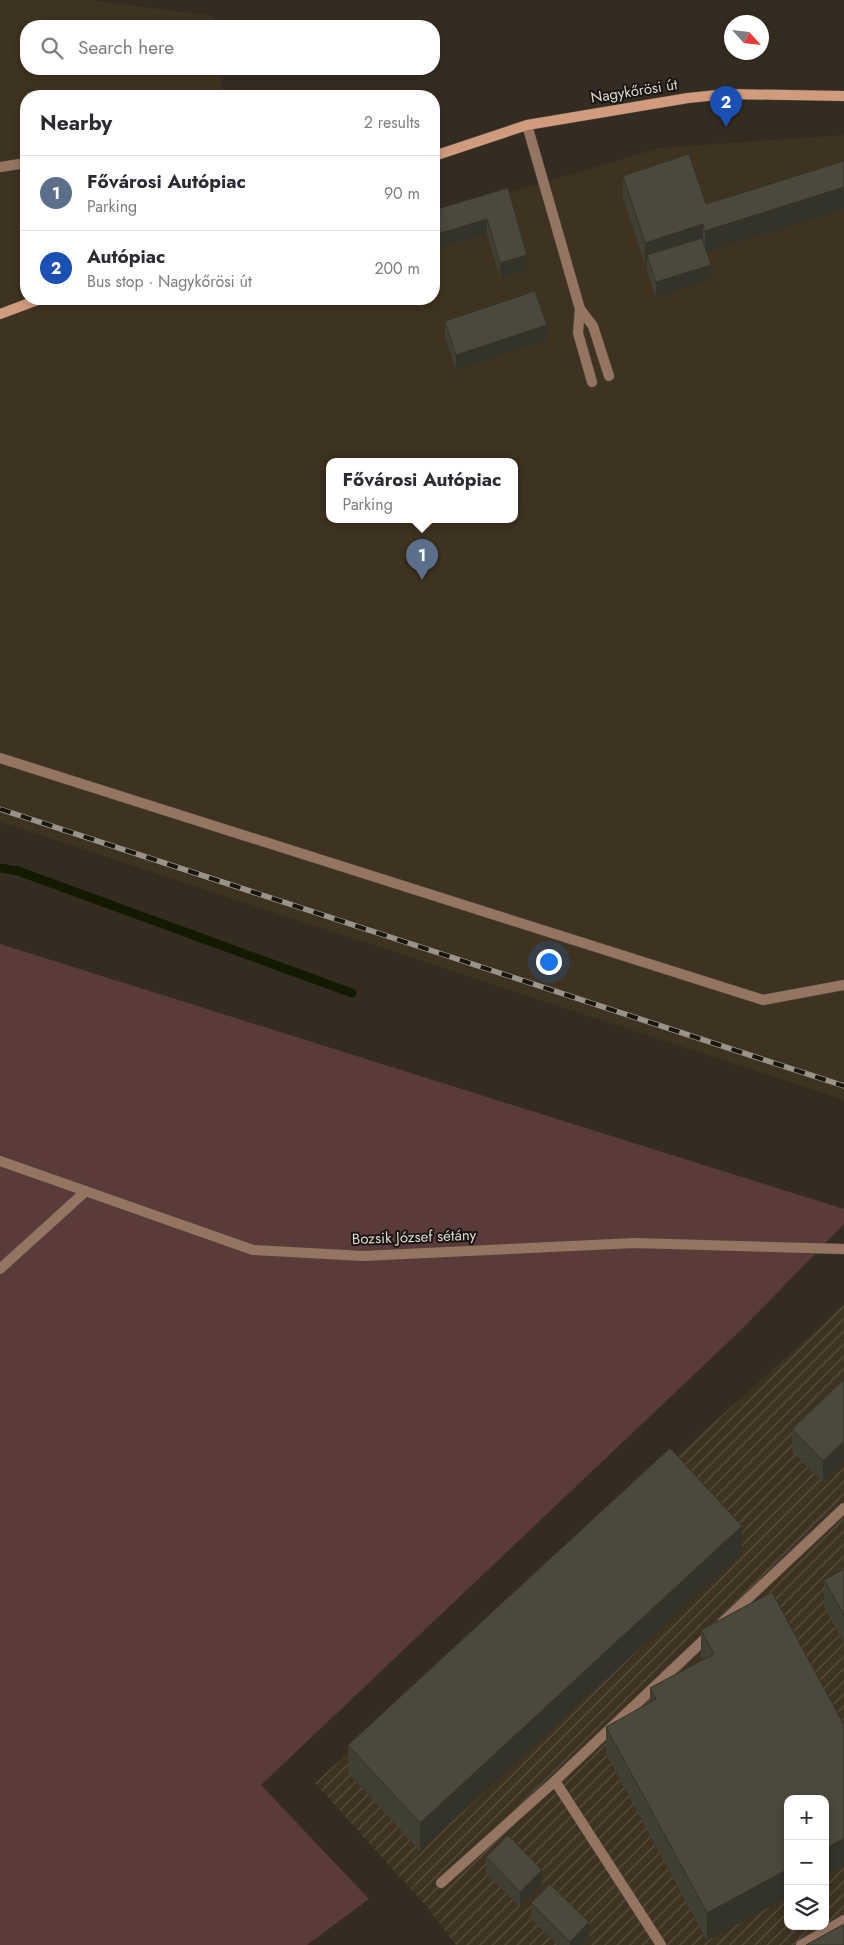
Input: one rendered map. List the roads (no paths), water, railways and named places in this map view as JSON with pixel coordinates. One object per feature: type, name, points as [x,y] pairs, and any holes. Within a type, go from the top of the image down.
[{"type":"main road","name":"Nagykőrösi út","points":[[440,154],[527,125],[566,117],[708,96],[727,94],[844,96]]},
{"type":"main road","points":[[0,314],[24,305]]},
{"type":"lane","points":[[527,125],[580,309],[578,333],[592,382]]},
{"type":"lane","points":[[0,167],[20,163]]},
{"type":"lane","points":[[580,309],[593,326],[609,376]]},
{"type":"lane","points":[[0,758],[763,1000],[844,985]]},
{"type":"lane","name":"Bozsik József sétány","points":[[0,1161],[253,1250],[363,1256],[635,1243],[844,1249]]},
{"type":"lane","points":[[0,1269],[86,1191]]},
{"type":"lane","points":[[441,1883],[555,1781],[844,1508]]},
{"type":"lane","points":[[555,1781],[661,1945]]},
{"type":"lane","points":[[801,1945],[844,1920]]},
{"type":"waterway","points":[[0,868],[18,871],[352,993]]},
{"type":"railway","points":[[0,809],[844,1086]]},
{"type":"place","name":"Autópiac","points":[[726,127]]},
{"type":"place","name":"Fővárosi Autópiac","points":[[422,580]]}]
